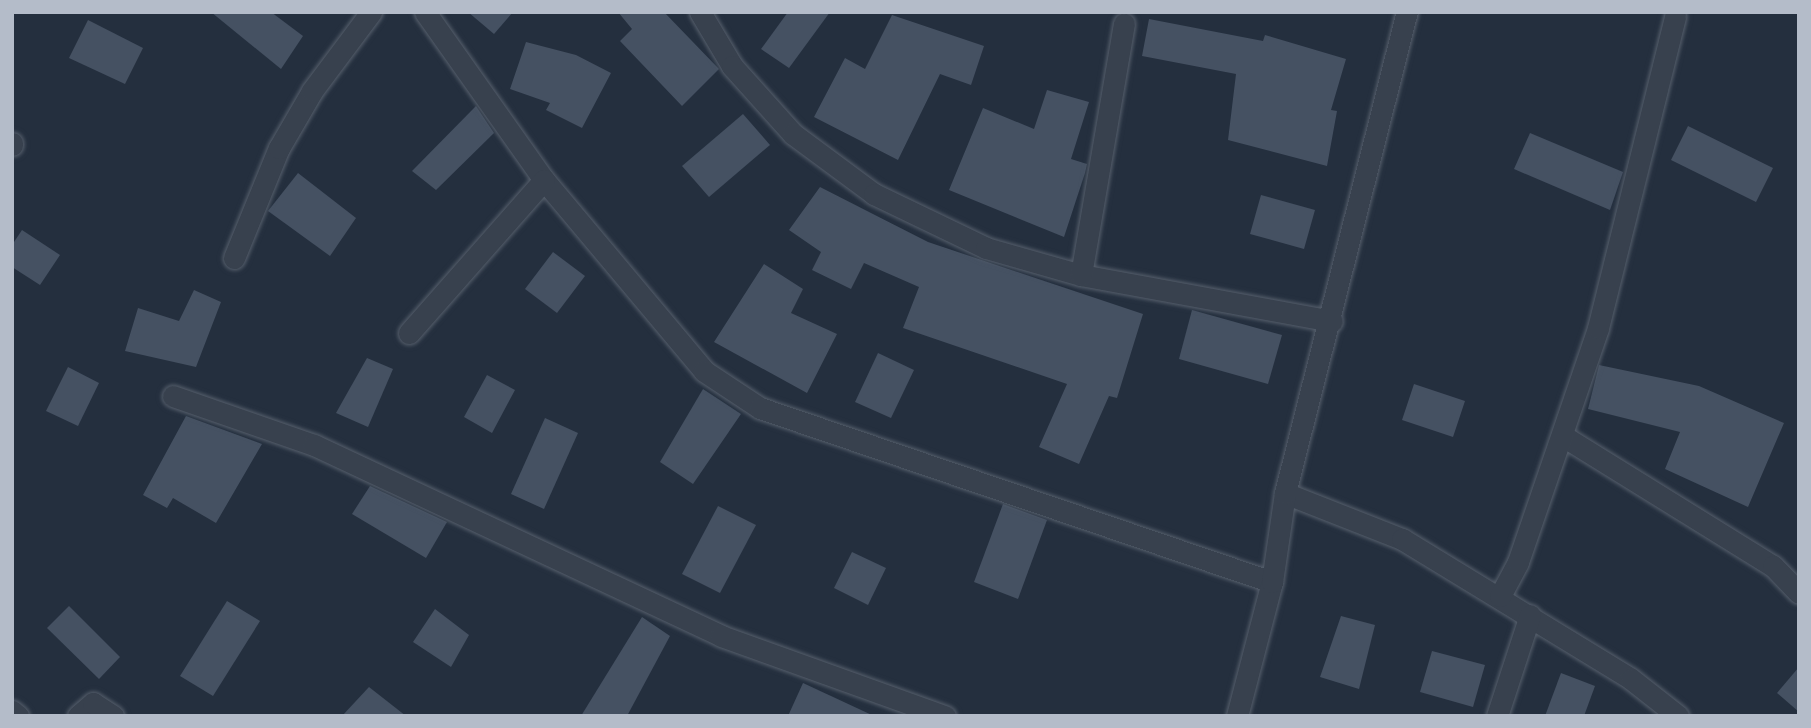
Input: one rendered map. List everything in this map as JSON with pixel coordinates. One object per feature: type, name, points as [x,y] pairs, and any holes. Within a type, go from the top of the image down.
[{"type":"street","points":[[234,258],[279,148],[312,91],[371,12]]},
{"type":"street","points":[[425,12],[544,180],[654,318],[704,371],[760,408],[1272,582]]},
{"type":"street","points":[[700,12],[732,66],[820,158],[874,194],[986,248],[1082,275],[1332,321]]},
{"type":"street","points":[[1237,716],[1272,582],[1285,494],[1332,321],[1407,12]]},
{"type":"street","points":[[1500,596],[1563,436],[1601,315],[1675,16]]},
{"type":"street","points":[[1082,275],[1124,24]]},
{"type":"street","points":[[409,333],[544,180]]},
{"type":"street","points":[[173,396],[314,445],[721,636],[945,716]]},
{"type":"street","points":[[1563,436],[1773,566],[1799,593]]},
{"type":"street","points":[[1285,494],[1402,539],[1530,615],[1678,716]]},
{"type":"street","points":[[1497,716],[1530,615]]},
{"type":"street","points":[[78,716],[93,703],[113,716]]},
{"type":"street","points":[[12,711],[18,716]]},
{"type":"building","points":[[211,12],[271,12],[303,36],[281,69]]},
{"type":"building","points":[[468,12],[513,12],[494,34]]},
{"type":"building","points":[[618,12],[664,12],[719,69],[682,106],[620,41],[632,29]]},
{"type":"building","points":[[788,12],[830,12],[789,68],[761,49]]},
{"type":"building","points":[[892,15],[984,46],[971,85],[940,74],[898,160],[814,117],[845,58],[865,69]]},
{"type":"building","points":[[1149,19],[1263,41],[1265,35],[1346,59],[1331,110],[1337,111],[1327,166],[1228,140],[1236,74],[1142,56]]},
{"type":"building","points":[[88,20],[143,48],[125,84],[69,58]]},
{"type":"building","points":[[526,42],[576,55],[611,73],[582,128],[546,110],[550,103],[510,89]]},
{"type":"building","points":[[1047,90],[1089,102],[1071,159],[1087,164],[1064,237],[949,190],[983,108],[1034,129]]},
{"type":"building","points":[[476,106],[494,133],[436,190],[412,171]]},
{"type":"building","points":[[743,114],[770,145],[709,197],[682,166]]},
{"type":"building","points":[[1688,126],[1773,168],[1756,202],[1671,160]]},
{"type":"building","points":[[1530,133],[1623,172],[1610,210],[1514,169]]},
{"type":"building","points":[[298,173],[356,218],[330,256],[268,211]]},
{"type":"building","points":[[820,187],[928,242],[1143,314],[1117,398],[1109,396],[1079,464],[1039,447],[1067,384],[903,328],[919,287],[864,263],[851,289],[812,270],[821,252],[789,230]]},
{"type":"building","points":[[1261,195],[1315,210],[1304,249],[1250,234]]},
{"type":"building","points":[[22,230],[60,255],[40,285],[12,267],[12,245]]},
{"type":"building","points":[[553,252],[585,276],[557,313],[525,289]]},
{"type":"building","points":[[764,264],[803,289],[791,313],[837,334],[807,393],[714,342]]},
{"type":"building","points":[[194,290],[221,302],[196,367],[125,351],[138,308],[179,321]]},
{"type":"building","points":[[1192,310],[1282,335],[1268,384],[1179,359]]},
{"type":"building","points":[[878,353],[914,370],[891,418],[855,402]]},
{"type":"building","points":[[367,358],[393,369],[368,427],[336,413]]},
{"type":"building","points":[[1599,365],[1699,386],[1784,423],[1748,507],[1665,469],[1680,432],[1588,409]]},
{"type":"building","points":[[68,367],[99,383],[78,426],[46,411]]},
{"type":"building","points":[[487,375],[515,390],[492,433],[464,417]]},
{"type":"building","points":[[1414,384],[1465,401],[1453,437],[1402,420]]},
{"type":"building","points":[[703,389],[741,414],[693,484],[660,462]]},
{"type":"building","points":[[186,416],[262,444],[216,523],[173,498],[167,508],[143,495]]},
{"type":"building","points":[[545,418],[578,433],[544,509],[511,494]]},
{"type":"building","points":[[370,486],[447,522],[426,558],[352,514]]},
{"type":"building","points":[[1003,504],[1047,520],[1018,599],[974,582]]},
{"type":"building","points":[[718,506],[756,525],[720,593],[682,574]]},
{"type":"building","points":[[852,552],[886,568],[868,605],[834,588]]},
{"type":"building","points":[[227,601],[260,621],[213,696],[180,676]]},
{"type":"building","points":[[69,606],[120,657],[99,679],[47,628]]},
{"type":"building","points":[[435,609],[469,635],[451,667],[413,642]]},
{"type":"building","points":[[1341,616],[1375,625],[1359,689],[1320,677]]},
{"type":"building","points":[[642,617],[670,636],[627,716],[581,716]]},
{"type":"building","points":[[1432,651],[1485,665],[1473,707],[1420,692]]},
{"type":"building","points":[[1799,667],[1799,712],[1777,693]]},
{"type":"building","points":[[1561,673],[1595,686],[1584,716],[1545,716]]},
{"type":"building","points":[[803,683],[874,716],[788,716]]},
{"type":"building","points":[[369,687],[406,716],[342,716]]}]
